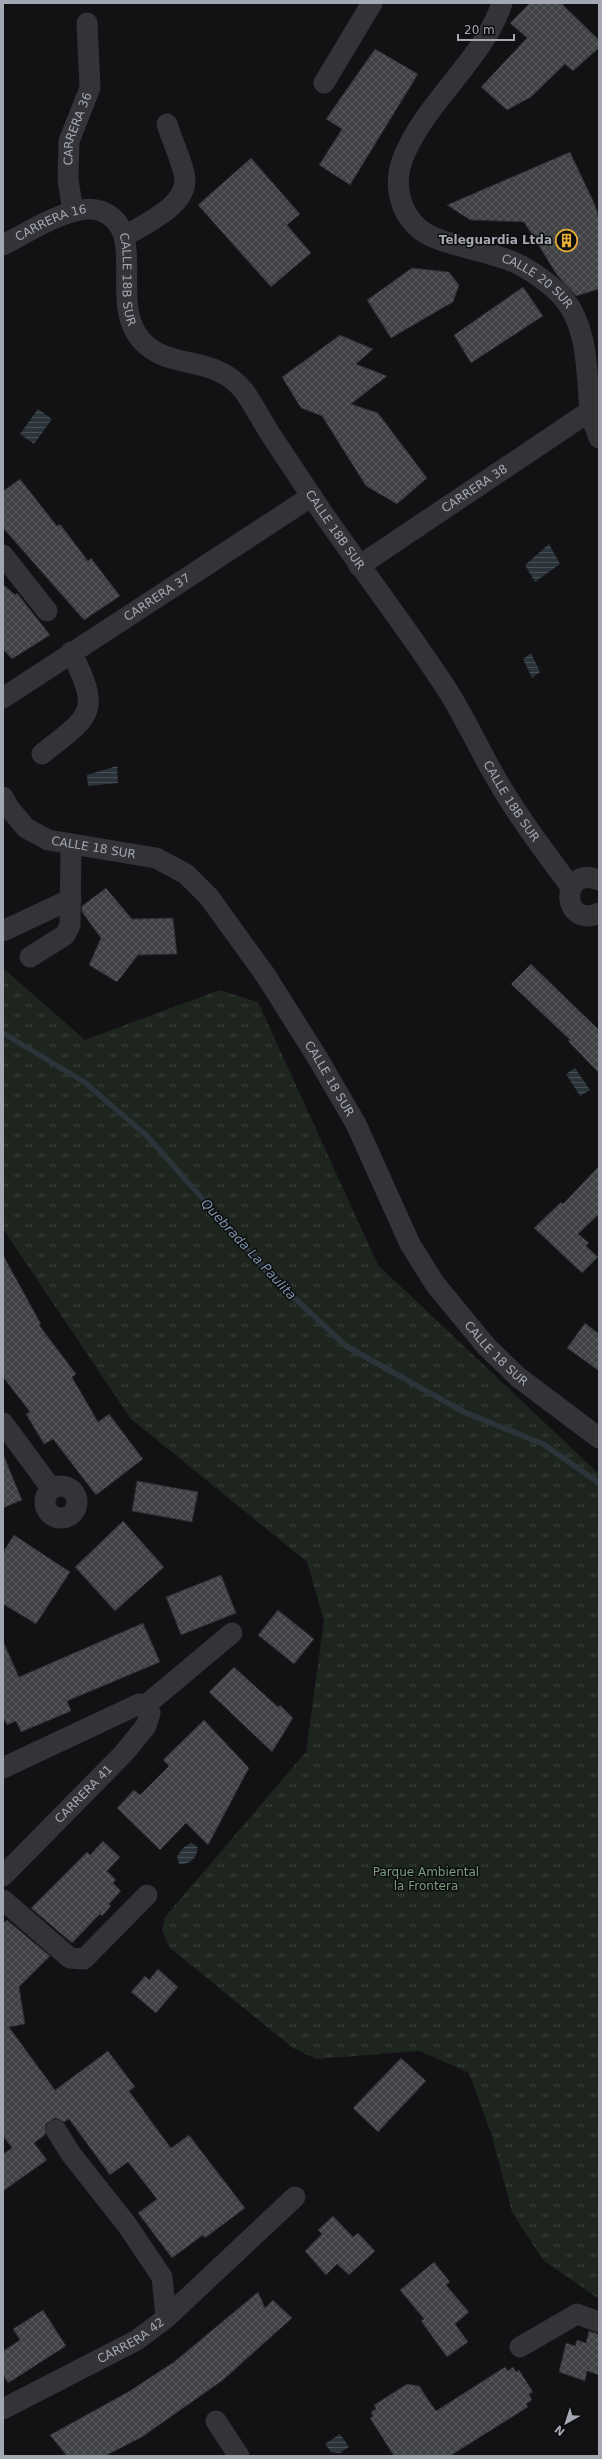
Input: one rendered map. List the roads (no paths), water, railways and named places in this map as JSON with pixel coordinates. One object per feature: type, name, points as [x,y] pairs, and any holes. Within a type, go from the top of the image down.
[{"type":"street","points":[[324,83],[372,3]]},
{"type":"street","name":"CALLE 20 SUR","points":[[502,3],[486,36],[422,124],[403,158],[398,183],[399,201],[413,223],[434,238],[511,261],[539,277],[564,299],[580,328],[586,364],[590,411],[599,438]]},
{"type":"street","name":"CARRERA 36","points":[[73,211],[68,180],[70,141],[90,88],[87,23]]},
{"type":"street","points":[[126,236],[180,198],[184,174],[167,124]]},
{"type":"street","name":"CARRERA 16","points":[[3,245],[73,211],[86,209],[101,211]]},
{"type":"street","name":"CALLE 18B SUR","points":[[101,211],[115,220],[126,236],[126,306],[131,327],[144,343],[162,356],[207,365],[224,374],[243,390],[359,566],[449,693],[477,746],[526,828],[571,887]]},
{"type":"street","name":"CARRERA 38","points":[[359,566],[590,411]]},
{"type":"street","name":"CARRERA 37","points":[[3,698],[71,652],[312,496]]},
{"type":"street","points":[[3,555],[47,611]]},
{"type":"street","points":[[42,754],[80,724],[88,709],[89,693],[71,652]]},
{"type":"street","name":"CALLE 18 SUR","points":[[3,796],[9,808],[26,828],[48,840],[156,858],[186,874],[209,897],[266,976],[317,1057],[356,1124],[410,1244],[435,1284],[486,1346],[518,1378],[599,1438]]},
{"type":"street","points":[[30,957],[64,934],[70,925],[71,845]]},
{"type":"street","points":[[597,916],[581,914],[575,911],[569,899],[571,887],[575,882],[587,877],[599,880]]},
{"type":"street","points":[[3,931],[71,899]]},
{"type":"street","points":[[3,1422],[51,1488]]},
{"type":"street","points":[[3,1768],[139,1704],[146,1705],[232,1633]]},
{"type":"street","name":"CARRERA 41","points":[[3,1876],[124,1753],[146,1726],[150,1713],[146,1705]]},
{"type":"street","points":[[3,1900],[70,1958],[78,1960],[84,1958],[147,1895]]},
{"type":"street","name":"CARRERA 42","points":[[3,2409],[138,2340],[166,2318],[162,2277],[127,2224],[71,2154],[56,2130]]},
{"type":"street","points":[[166,2318],[295,2197]]},
{"type":"street","points":[[520,2347],[577,2314],[599,2322]]},
{"type":"street","points":[[216,2421],[239,2456]]},
{"type":"waterway","name":"Quebrada La Paulita","points":[[3,1033],[84,1082],[147,1136],[272,1277],[346,1346],[464,1412],[543,1444],[599,1483]]},
{"type":"place","name":"Teleguardia Ltda","points":[[567,240]]},
{"type":"park label","name":"Parque Ambiental la Frontera","points":[[426,1879]]}]
